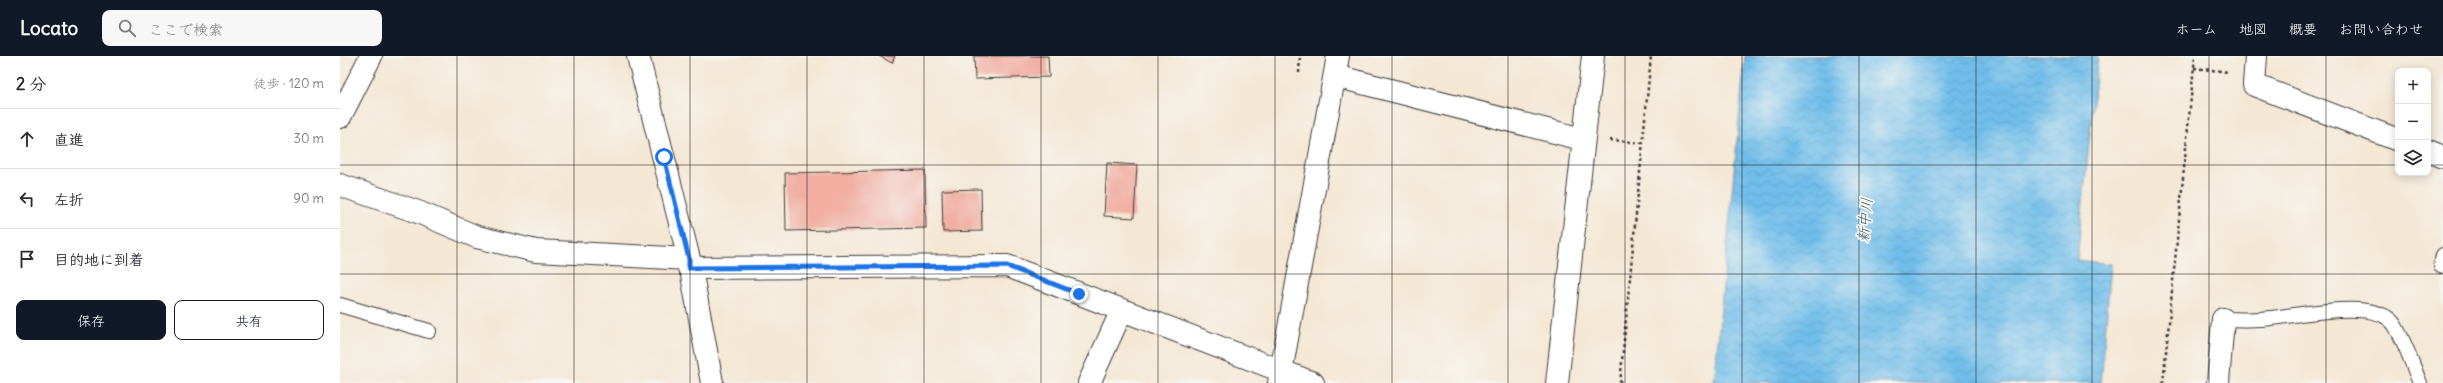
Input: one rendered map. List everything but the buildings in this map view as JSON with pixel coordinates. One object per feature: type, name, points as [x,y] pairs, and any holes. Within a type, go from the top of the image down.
[{"type":"street","points":[[340,117],[371,56]]},
{"type":"street","points":[[638,56],[689,264],[712,383]]},
{"type":"street","points":[[1557,383],[1592,140],[1593,56]]},
{"type":"street","points":[[2256,65],[2254,85],[2395,139]]},
{"type":"street","points":[[1281,377],[1336,66],[1592,140]]},
{"type":"street","points":[[2431,152],[2443,157]]},
{"type":"street","points":[[340,185],[418,212],[477,237],[536,251],[689,264],[1007,266],[1122,310],[1281,377],[1313,383]]},
{"type":"street","points":[[1089,383],[1122,310]]},
{"type":"street","points":[[2218,383],[2223,319]]},
{"type":"lane","points":[[340,305],[429,330]]},
{"type":"lane","points":[[2223,319],[2260,319],[2338,310],[2367,311],[2380,314],[2393,323],[2420,383]]},
{"type":"path","points":[[1298,72],[1300,56]]},
{"type":"path","points":[[1620,383],[1651,56]]},
{"type":"path","points":[[2163,383],[2195,56]]},
{"type":"path","points":[[2194,68],[2256,65]]},
{"type":"path","points":[[1592,140],[1642,143]]},
{"type":"water","name":"新中川","points":[[1745,56],[2098,56],[2077,260],[2111,264],[2101,383],[1714,383]]},
{"type":"route","points":[[664,157],[689,259],[689,268],[1007,266],[1079,294]]}]
